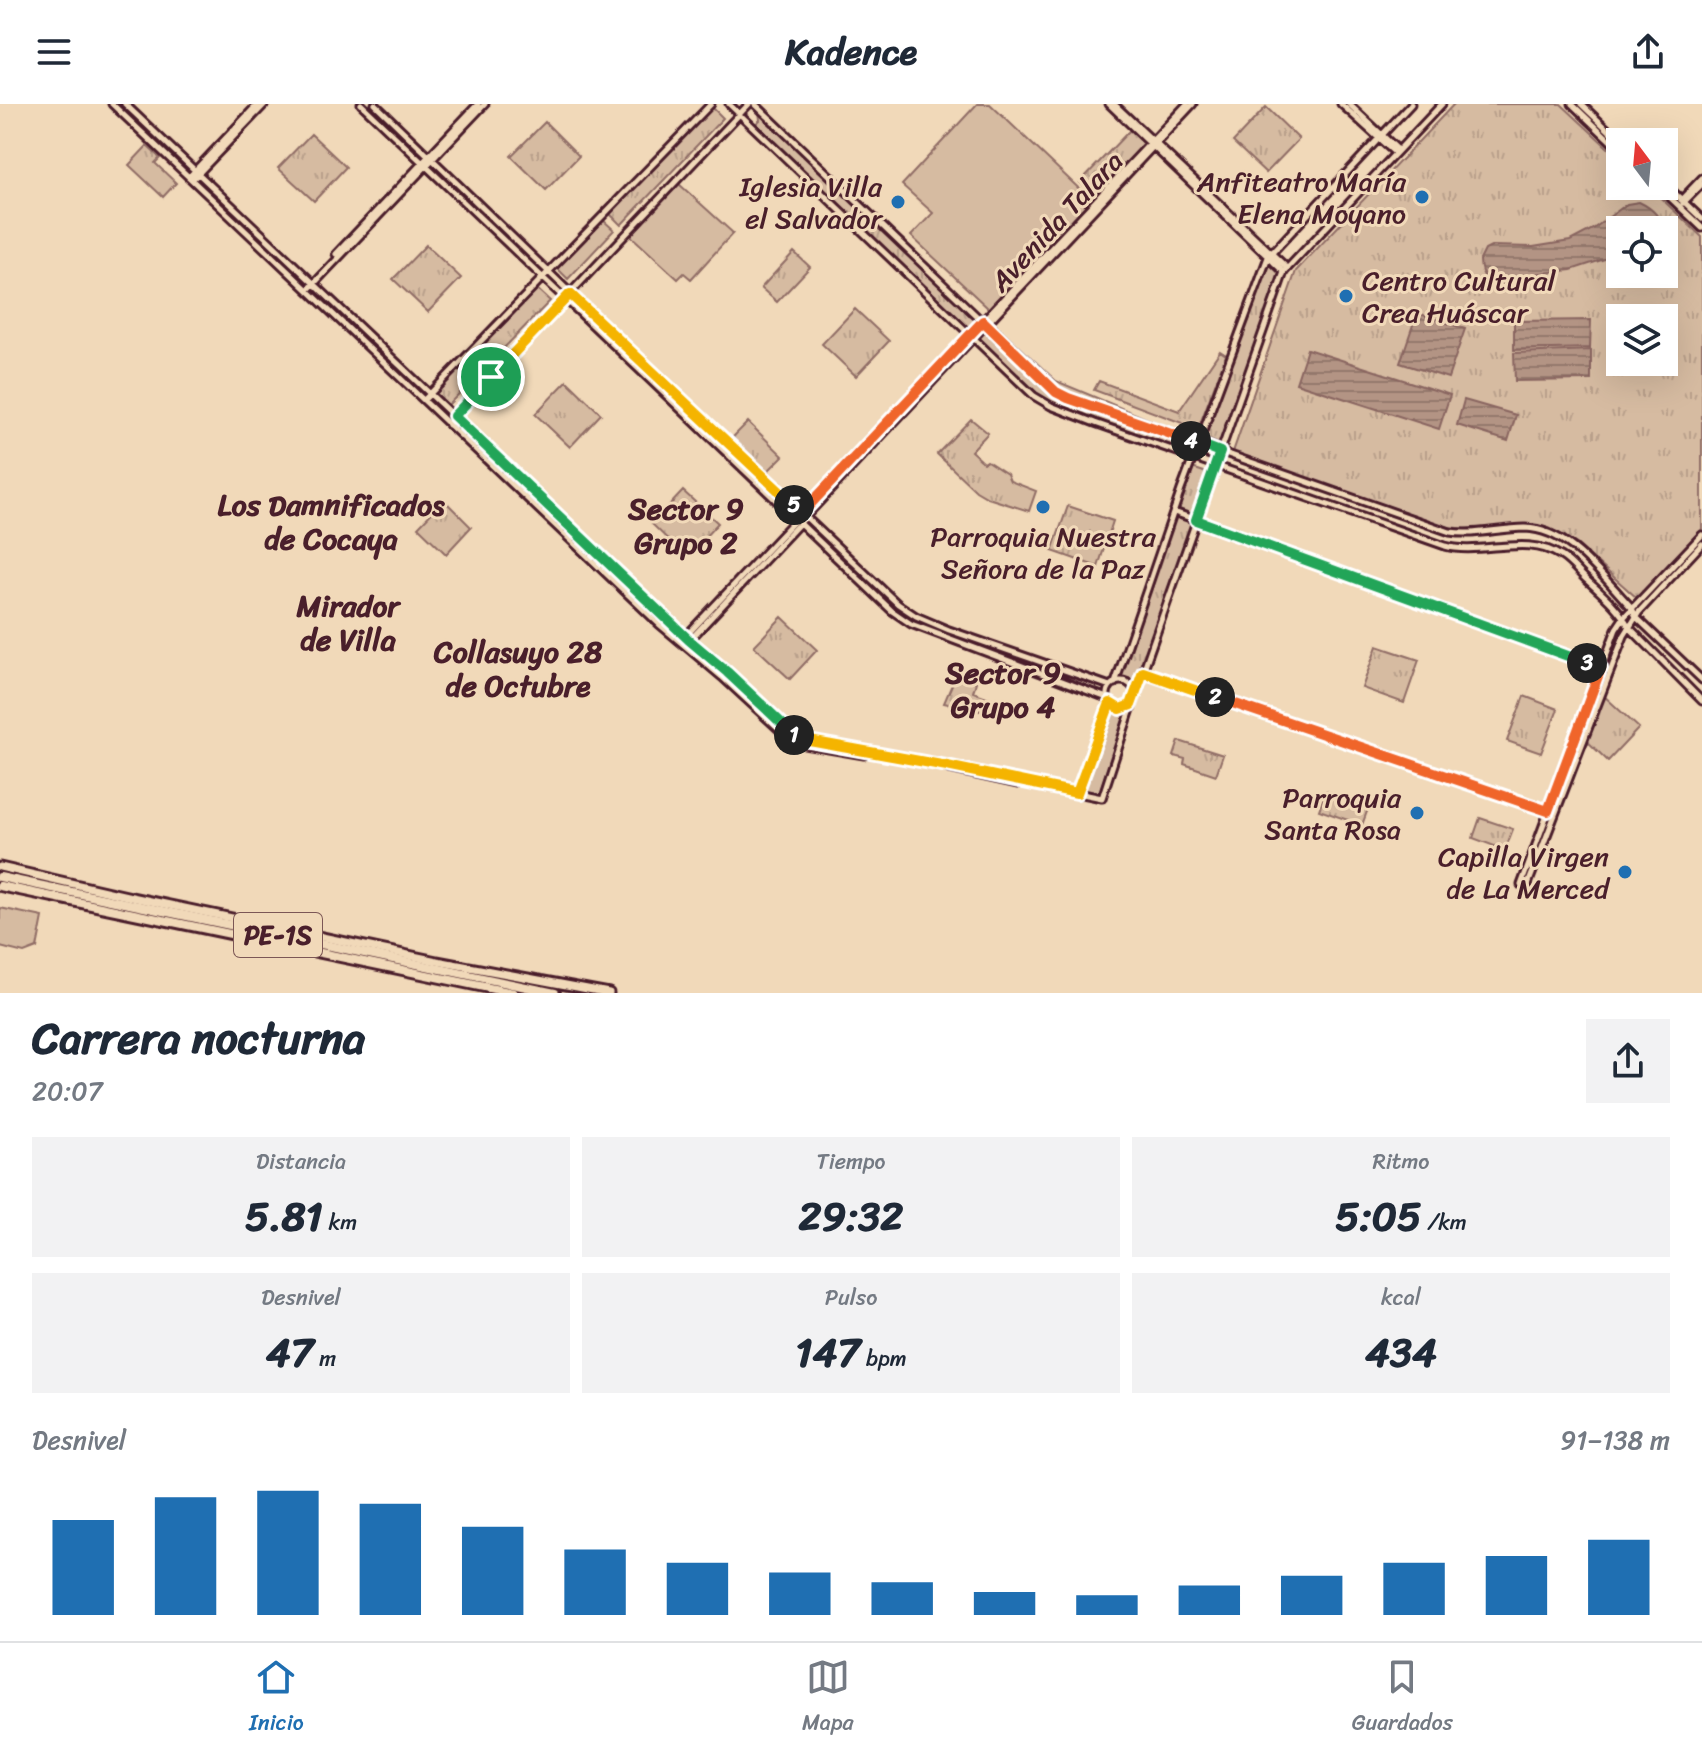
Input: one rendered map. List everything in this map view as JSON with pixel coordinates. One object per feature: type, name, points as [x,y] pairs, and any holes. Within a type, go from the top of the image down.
[{"type":"highway","name":"PE-1S","points":[[0,877],[555,993]]},
{"type":"highway","name":"PE-1S","points":[[0,886],[513,993]]},
{"type":"main road","points":[[0,867],[437,961],[609,993]]},
{"type":"street","points":[[112,104],[659,624],[685,641]]},
{"type":"street","points":[[125,104],[779,730],[798,743],[912,762],[1064,794],[1102,798],[1134,697],[1133,689],[1127,683],[1113,685],[1014,653],[916,616],[898,604],[570,294],[375,104]]},
{"type":"street","points":[[191,179],[258,104]]},
{"type":"street","points":[[197,172],[265,104]]},
{"type":"street","points":[[361,104],[892,611],[911,624],[1102,694],[1114,707],[1123,709],[1131,705],[1134,697],[1285,270],[1442,104]]},
{"type":"street","points":[[431,158],[478,104]]},
{"type":"street","points":[[306,289],[485,104]]},
{"type":"street","points":[[424,400],[711,104]]},
{"type":"street","points":[[729,104],[1026,390],[1051,406],[1455,549],[1529,547],[1555,553],[1565,559],[1624,617],[1629,627],[1702,701]]},
{"type":"street","points":[[449,425],[454,416],[752,104],[1061,395],[1450,532],[1530,528],[1547,532],[1574,547],[1632,608],[1636,617],[1702,680]]},
{"type":"street","points":[[1111,104],[1285,270]]},
{"type":"street","name":"Avenida Talara","points":[[685,641],[1190,104]]},
{"type":"street","points":[[1341,104],[1380,136]]},
{"type":"street","points":[[1349,104],[1396,152]]},
{"type":"street","points":[[1077,793],[1193,457],[1270,255],[1411,104]]},
{"type":"street","points":[[1572,104],[1606,137]]},
{"type":"street","points":[[1581,104],[1606,128]]},
{"type":"street","points":[[1681,203],[1702,178]]},
{"type":"street","points":[[1681,203],[1702,184]]},
{"type":"street","points":[[1678,199],[1702,228]]},
{"type":"street","points":[[1677,200],[1702,219]]},
{"type":"street","points":[[1174,512],[1609,671]]},
{"type":"street","points":[[1702,535],[1616,629],[1548,811],[1524,886],[1629,627],[1702,544]]},
{"type":"street","points":[[1143,672],[1548,811]]},
{"type":"green space","points":[[977,104],[990,104],[1091,200],[989,309],[911,236],[933,213],[902,185]]},
{"type":"green space","points":[[1454,104],[1561,104],[1606,146],[1606,200],[1663,200],[1702,237],[1702,529],[1637,598],[1577,544],[1549,528],[1526,525],[1467,529],[1448,527],[1233,452],[1296,271]]},
{"type":"green space","points":[[711,106],[723,118],[621,225],[609,213]]},
{"type":"green space","points":[[1266,107],[1299,139],[1266,173],[1233,142]]},
{"type":"green space","points":[[759,111],[862,208],[852,218],[754,125],[760,120]]},
{"type":"green space","points":[[545,122],[579,156],[546,190],[511,156]]},
{"type":"green space","points":[[1131,129],[1147,144],[1097,197],[1080,182]]},
{"type":"green space","points":[[311,134],[346,167],[314,201],[278,168]]},
{"type":"green space","points":[[147,146],[160,158],[155,163],[176,183],[163,197],[129,165]]},
{"type":"green space","points":[[679,184],[733,233],[691,279],[684,273],[678,279],[630,235]]},
{"type":"green space","points":[[872,218],[978,319],[968,329],[862,229]]},
{"type":"green space","points":[[603,220],[614,230],[568,279],[557,268]]},
{"type":"green space","points":[[426,245],[461,278],[428,312],[393,279]]},
{"type":"green space","points":[[794,252],[810,267],[777,302],[761,288]]},
{"type":"green space","points":[[1268,259],[1281,273],[1219,444],[1203,437]]},
{"type":"green space","points":[[536,288],[550,301],[447,406],[434,393]]},
{"type":"green space","points":[[855,309],[889,341],[856,376],[822,344]]},
{"type":"green space","points":[[994,323],[1056,381],[1195,441],[1063,393],[991,326]]},
{"type":"green space","points":[[988,329],[1059,395],[1197,445],[1193,455],[1070,412],[1042,399],[979,339]]},
{"type":"green space","points":[[1220,351],[1226,355],[1198,429],[1094,390],[1099,381],[1179,411]]},
{"type":"green space","points":[[567,381],[601,414],[570,447],[535,414]]},
{"type":"green space","points":[[971,419],[988,433],[971,451],[984,463],[987,461],[1007,474],[1010,481],[1036,491],[1029,511],[976,491],[937,454]]},
{"type":"green space","points":[[748,422],[783,456],[767,472],[732,438]]},
{"type":"green space","points":[[1192,468],[1210,474],[1195,516],[1177,510]]},
{"type":"green space","points":[[683,491],[718,523],[686,557],[652,524]]},
{"type":"green space","points":[[444,500],[471,527],[446,554],[418,527]]},
{"type":"green space","points":[[1068,506],[1113,521],[1098,567],[1052,551]]},
{"type":"green space","points":[[1175,514],[1194,521],[1137,686],[1129,678],[1118,679]]},
{"type":"green space","points":[[782,617],[817,650],[790,679],[754,646]]},
{"type":"green space","points":[[1377,646],[1419,660],[1404,703],[1362,688]]},
{"type":"green space","points":[[956,675],[976,682],[973,692],[995,700],[990,713],[944,703]]},
{"type":"green space","points":[[1603,695],[1639,728],[1608,761],[1586,740]]},
{"type":"green space","points":[[1524,696],[1558,709],[1541,753],[1507,741]]},
{"type":"green space","points":[[1108,708],[1117,713],[1127,711],[1099,793],[1082,793],[1080,791]]},
{"type":"green space","points":[[1179,741],[1223,755],[1216,775],[1184,764],[1185,759],[1174,756]]},
{"type":"green space","points":[[1326,791],[1369,806],[1362,825],[1319,810]]},
{"type":"green space","points":[[1480,818],[1513,829],[1505,850],[1473,838]]},
{"type":"green space","points":[[0,908],[43,917],[37,948],[24,953],[0,947]]},
{"type":"shaded area","points":[[1639,202],[1657,216],[1611,216],[1627,204]]},
{"type":"shaded area","points":[[1606,219],[1606,259],[1571,270],[1533,274],[1510,282],[1491,282],[1482,273],[1480,260],[1485,250],[1493,246],[1533,247],[1570,241]]},
{"type":"shaded area","points":[[1417,313],[1465,329],[1448,378],[1400,363]]},
{"type":"shaded area","points":[[1591,320],[1590,348],[1514,350],[1514,321]]},
{"type":"shaded area","points":[[1307,349],[1450,395],[1439,429],[1296,383]]},
{"type":"shaded area","points":[[1591,350],[1591,380],[1515,381],[1514,353]]},
{"type":"shaded area","points":[[1464,400],[1516,415],[1508,441],[1457,425]]},
{"type":"place","name":"Anfiteatro María Elena Moyano","points":[[1422,197]]},
{"type":"place","name":"Iglesia Villa el Salvador","points":[[898,202]]},
{"type":"place","name":"Centro Cultural Crea Huáscar","points":[[1346,296]]},
{"type":"place","name":"Parroquia Nuestra Señora de la Paz","points":[[1043,507]]},
{"type":"place","name":"Parroquia Santa Rosa","points":[[1417,813]]},
{"type":"place","name":"Capilla Virgen de La Merced","points":[[1625,872]]},
{"type":"district","name":"Los Damnificados de Cocaya","points":[[331,522]]},
{"type":"district","name":"Sector 9 Grupo 2","points":[[686,526]]},
{"type":"district","name":"Mirador de Villa","points":[[348,623]]},
{"type":"district","name":"Collasuyo 28 de Octubre","points":[[518,669]]},
{"type":"district","name":"Sector 9 Grupo 4","points":[[1003,690]]},
{"type":"route","points":[[570,294],[802,513],[983,321],[1061,395],[1220,452],[1196,520],[1601,668],[1548,811],[1143,672],[1131,705],[1120,709],[1110,703],[1077,793],[804,740],[789,732],[689,640],[454,416],[491,377],[570,294]]}]
